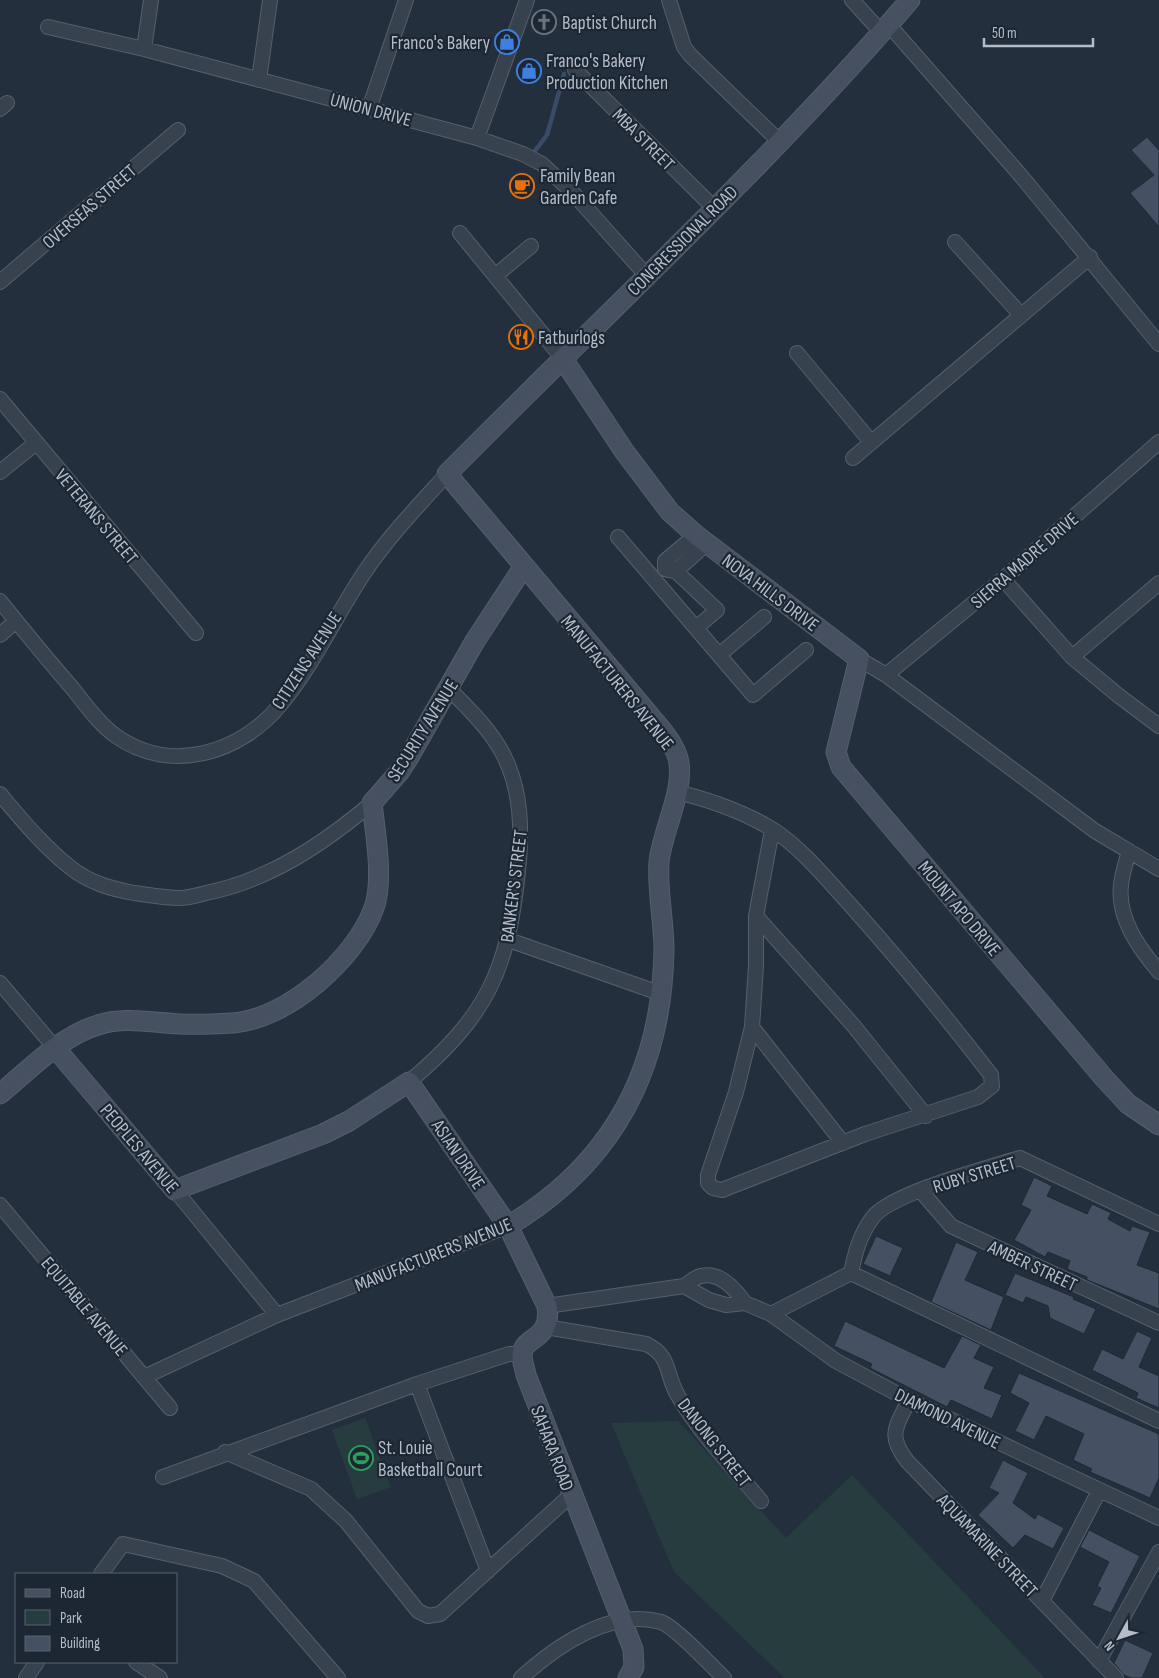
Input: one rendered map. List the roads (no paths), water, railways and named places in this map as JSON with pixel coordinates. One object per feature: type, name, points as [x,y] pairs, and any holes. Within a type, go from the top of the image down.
[{"type":"street","points":[[144,49],[151,0]]},
{"type":"street","points":[[259,80],[270,0]]},
{"type":"street","points":[[369,109],[406,0]]},
{"type":"street","points":[[477,138],[527,0]]},
{"type":"street","points":[[669,0],[684,47],[690,55],[779,141]]},
{"type":"street","points":[[852,0],[885,29],[1090,256],[1159,344]]},
{"type":"street","name":"CONGRESSIONAL ROAD","points":[[447,474],[714,208],[885,29],[910,0]]},
{"type":"street","name":"UNION DRIVE","points":[[48,27],[144,49],[477,138],[542,164],[574,193],[646,275]]},
{"type":"street","name":"MBA STREET","points":[[575,70],[714,208]]},
{"type":"street","name":"OVERSEAS STREET","points":[[0,282],[178,130]]},
{"type":"street","name":"NOVA HILLS DRIVE","points":[[460,234],[563,359],[647,484],[670,512],[702,539],[859,659],[886,675],[1095,831],[1159,869]]},
{"type":"street","points":[[955,242],[1021,316]]},
{"type":"street","points":[[496,276],[531,246]]},
{"type":"street","points":[[853,458],[1090,256]]},
{"type":"street","points":[[797,353],[871,442]]},
{"type":"street","name":"VETERANS STREET","points":[[0,399],[196,633]]},
{"type":"street","name":"SIERRA MADRE DRIVE","points":[[886,675],[1003,579],[1159,442]]},
{"type":"street","points":[[0,472],[36,443]]},
{"type":"street","name":"MANUFACTURERS AVENUE","points":[[144,1377],[277,1315],[508,1226],[558,1192],[584,1167],[610,1135],[631,1100],[646,1063],[662,994],[664,947],[659,863],[677,792],[679,759],[672,743],[447,474]]},
{"type":"street","name":"CITIZENS AVENUE","points":[[0,602],[95,716],[116,736],[142,749],[164,756],[188,758],[208,753],[235,742],[262,724],[282,704],[372,562],[447,474]]},
{"type":"street","points":[[618,537],[753,695],[806,650]]},
{"type":"street","points":[[655,580],[702,539]]},
{"type":"street","name":"SECURITY AVENUE","points":[[0,794],[40,839],[72,869],[106,888],[150,896],[182,898],[218,891],[256,878],[290,862],[324,841],[372,803],[400,771],[480,633],[524,566]]},
{"type":"street","points":[[669,567],[717,610],[696,628]]},
{"type":"street","points":[[1003,579],[1072,657],[1159,726]]},
{"type":"street","points":[[1072,657],[1159,583]]},
{"type":"street","points":[[719,655],[764,617]]},
{"type":"street","points":[[0,635],[16,621]]},
{"type":"street","name":"MOUNT APO DRIVE","points":[[859,659],[836,752],[841,767],[1104,1078],[1128,1104],[1159,1125]]},
{"type":"street","name":"BANKER'S STREET","points":[[175,1190],[323,1134],[350,1121],[410,1082],[454,1041],[473,1017],[498,972],[509,940],[516,894],[521,822],[516,790],[504,756],[486,728],[449,689]]},
{"type":"street","points":[[677,792],[715,801],[772,830],[818,869],[899,961],[991,1075],[992,1086],[978,1097],[843,1143],[722,1190],[713,1188],[708,1183],[708,1175],[736,1092],[752,1027],[756,966],[756,916],[772,830]]},
{"type":"street","points":[[0,1094],[78,1033],[99,1024],[128,1020],[182,1024],[236,1023],[268,1014],[304,993],[337,964],[358,938],[374,907],[378,882],[372,803]]},
{"type":"street","points":[[1129,851],[1120,886],[1122,908],[1130,930],[1159,972]]},
{"type":"street","points":[[756,916],[853,1025],[926,1116]]},
{"type":"street","points":[[509,940],[662,994]]},
{"type":"street","name":"PEOPLES AVENUE","points":[[0,983],[175,1190],[277,1315]]},
{"type":"street","points":[[752,1027],[843,1143]]},
{"type":"street","name":"ASIAN DRIVE","points":[[410,1082],[508,1226]]},
{"type":"street","name":"RUBY STREET","points":[[851,1274],[857,1243],[874,1216],[895,1202],[920,1190],[1020,1158],[1159,1224]]},
{"type":"street","name":"AMBER STREET","points":[[920,1190],[950,1226],[1159,1323]]},
{"type":"street","name":"EQUITABLE AVENUE","points":[[0,1205],[170,1408]]},
{"type":"street","points":[[163,1477],[225,1452],[417,1384],[509,1354],[522,1354],[526,1346],[546,1328],[549,1320],[546,1306],[508,1226]]},
{"type":"street","points":[[771,1314],[851,1274],[1159,1421]]},
{"type":"street","name":"DIAMOND AVENUE","points":[[546,1306],[684,1286],[701,1275],[717,1278],[732,1286],[745,1303]]},
{"type":"street","name":"DIAMOND AVENUE","points":[[684,1286],[709,1300],[726,1305],[745,1303],[771,1314],[836,1361],[909,1400],[1159,1518]]},
{"type":"street","name":"DANONG STREET","points":[[546,1328],[646,1344],[656,1349],[664,1357],[676,1392],[701,1430],[761,1501]]},
{"type":"street","name":"SAHARA ROAD","points":[[522,1354],[526,1375],[571,1495],[633,1649],[634,1667],[628,1678]]},
{"type":"street","points":[[417,1384],[488,1572]]},
{"type":"street","name":"AQUAMARINE STREET","points":[[909,1400],[894,1432],[896,1447],[1116,1678]]},
{"type":"street","points":[[225,1452],[311,1489],[346,1521],[418,1611],[428,1616],[440,1614],[571,1495]]},
{"type":"street","points":[[1042,1601],[1099,1491]]},
{"type":"street","points":[[102,1573],[122,1544],[222,1566],[254,1581],[338,1678]]},
{"type":"street","points":[[1099,1661],[1159,1552]]},
{"type":"street","points":[[521,1678],[558,1648],[594,1630],[621,1620],[663,1623],[702,1655],[724,1678]]},
{"type":"street","points":[[26,1678],[37,1663]]},
{"type":"street","points":[[138,1663],[160,1678]]},
{"type":"waterway","points":[[534,152],[547,135],[564,74]]},
{"type":"place","name":"Baptist Church","points":[[544,22]]},
{"type":"place","name":"Franco's Bakery","points":[[507,42]]},
{"type":"place","name":"Franco's Bakery Production Kitchen","points":[[529,71]]},
{"type":"place","name":"Family Bean Garden Cafe","points":[[522,186]]},
{"type":"place","name":"Fatburlogs","points":[[521,337]]},
{"type":"place","name":"St. Louie Basketball Court","points":[[361,1458]]}]
